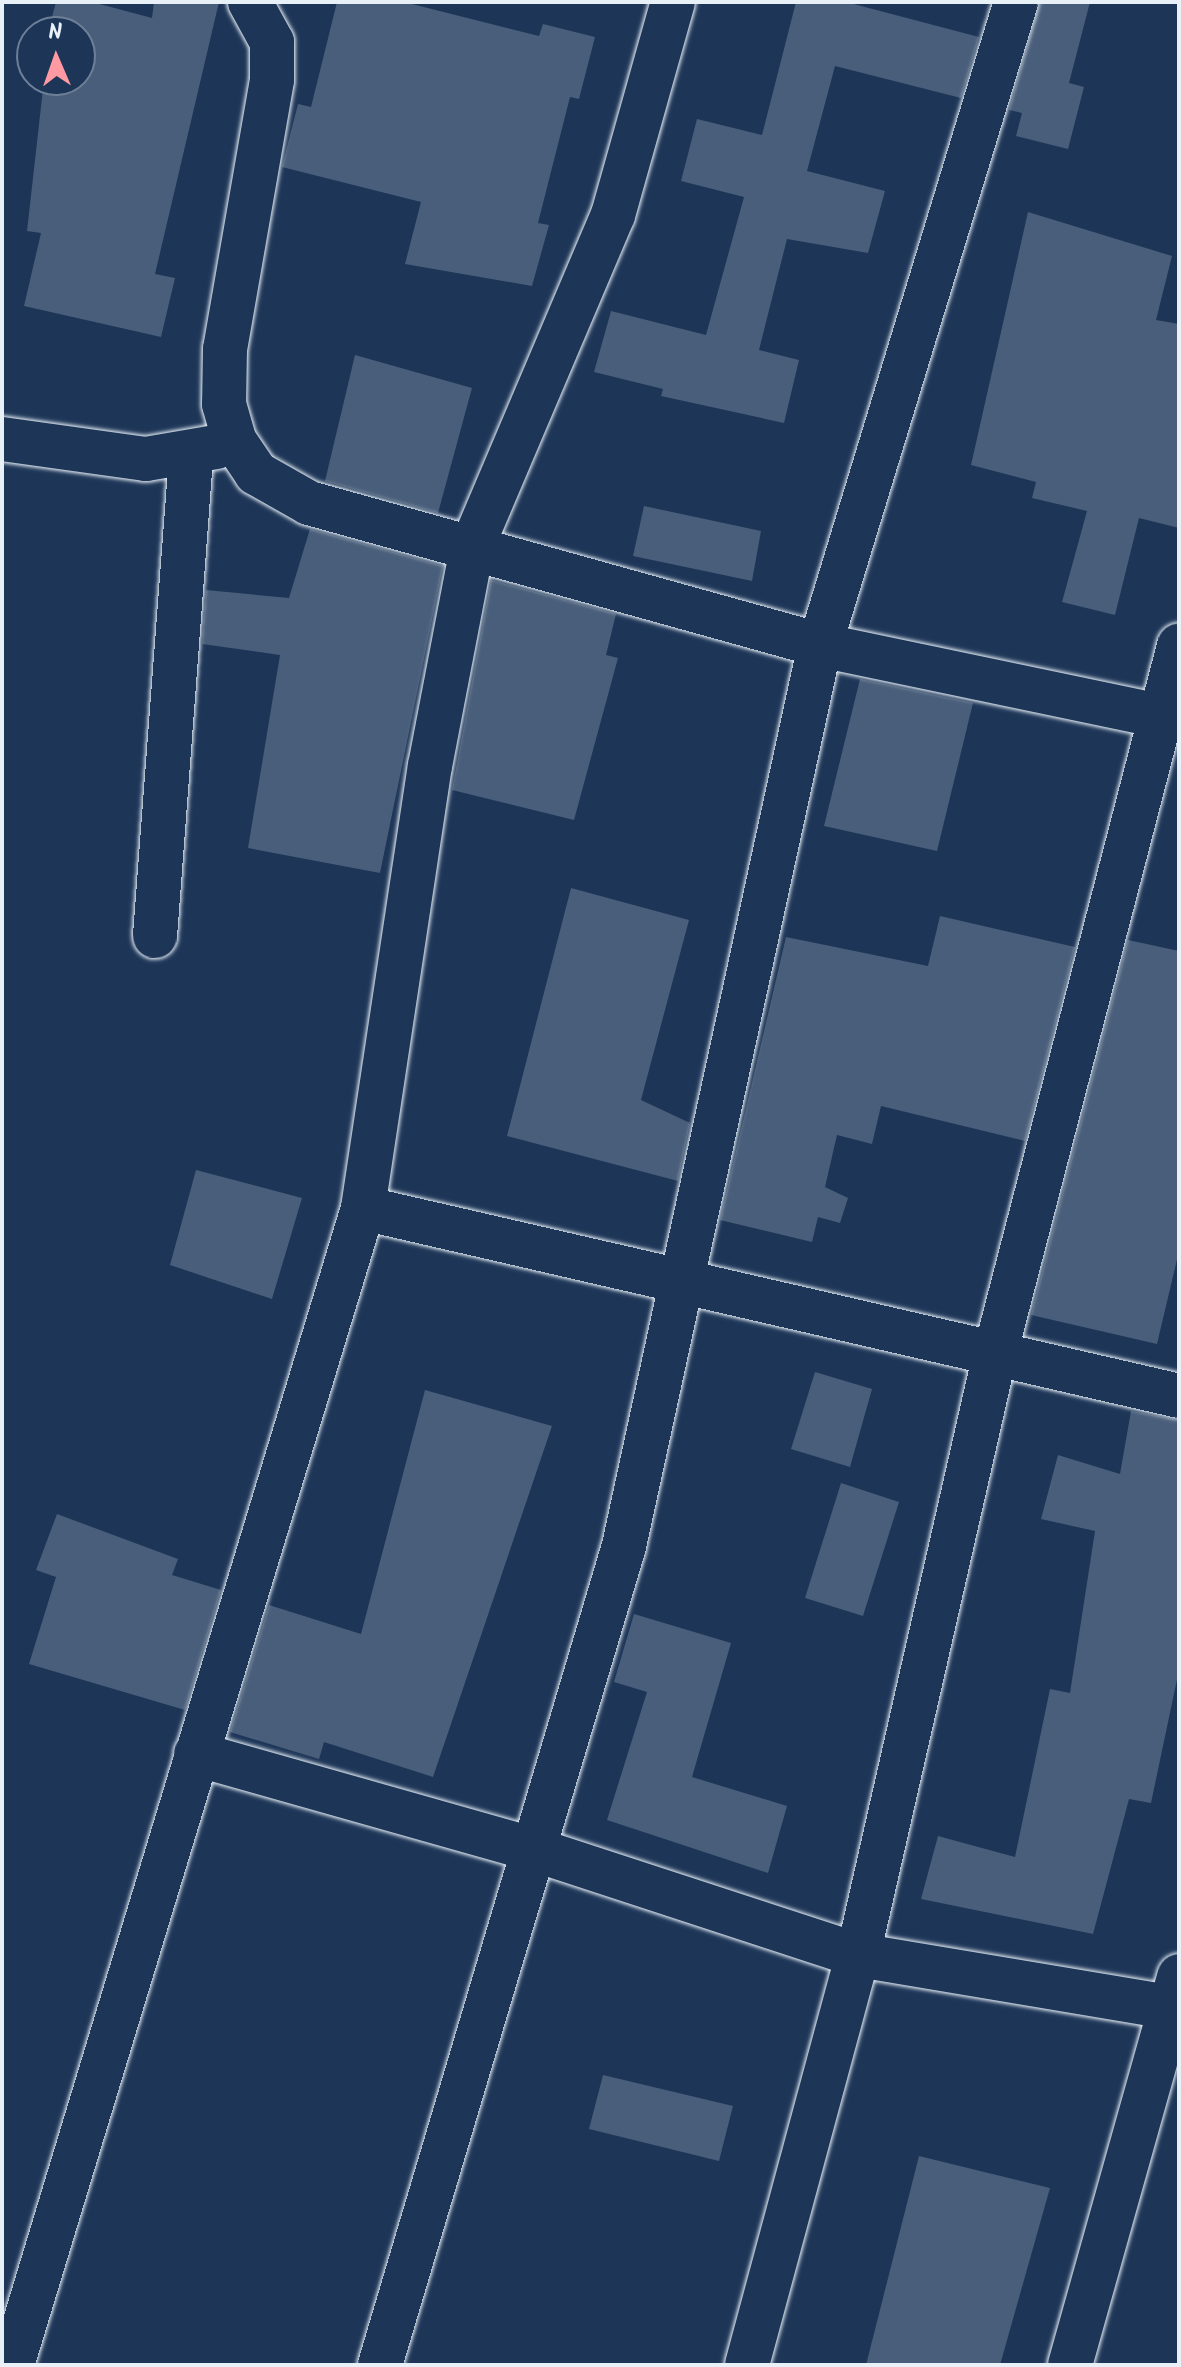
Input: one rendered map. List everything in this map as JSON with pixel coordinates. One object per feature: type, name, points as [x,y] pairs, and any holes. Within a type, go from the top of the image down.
[{"type":"street","points":[[250,2],[272,42],[272,80],[225,349],[224,404],[234,440],[256,473],[309,503],[820,645],[1168,718]]},
{"type":"street","points":[[12,2365],[363,1208],[430,766],[472,547],[613,215],[673,2]]},
{"type":"street","points":[[380,2365],[539,1851],[624,1546],[678,1279],[820,645],[1016,2]]},
{"type":"street","points":[[2,439],[146,459],[191,457],[234,440]]},
{"type":"street","points":[[155,936],[191,457]]},
{"type":"street","points":[[747,2365],[858,1955],[995,1354],[1168,718],[1179,646]]},
{"type":"street","points":[[363,1208],[1179,1396]]},
{"type":"street","points":[[196,1754],[539,1851],[858,1955],[1176,1998],[1070,2365]]},
{"type":"building","points":[[56,2],[92,2],[152,18],[154,2],[219,2],[155,274],[175,278],[161,337],[24,306],[41,233],[27,231],[42,96],[96,96],[96,16],[52,16]]},
{"type":"building","points":[[337,2],[404,2],[539,36],[543,24],[595,37],[579,99],[570,97],[538,223],[549,225],[532,286],[405,264],[421,202],[282,167],[298,104],[311,107]]},
{"type":"building","points":[[796,2],[846,2],[979,37],[961,98],[835,66],[807,171],[885,191],[868,253],[787,239],[759,350],[799,360],[784,423],[661,396],[663,389],[594,372],[611,311],[706,335],[744,197],[681,181],[697,119],[762,135]]},
{"type":"building","points":[[1040,2],[1090,2],[1069,83],[1084,87],[1068,149],[1016,136],[1022,113],[1009,110]]},
{"type":"building","points":[[1028,212],[1172,256],[1156,320],[1179,324],[1179,528],[1139,518],[1115,615],[1062,602],[1087,511],[1032,498],[1036,482],[971,465]]},
{"type":"building","points":[[355,355],[472,388],[438,513],[325,481]]},
{"type":"building","points":[[644,506],[761,531],[752,581],[633,556]]},
{"type":"building","points":[[310,529],[443,566],[380,873],[248,848],[280,655],[202,644],[206,590],[289,598]]},
{"type":"building","points":[[491,580],[616,614],[606,655],[618,658],[574,820],[452,790]]},
{"type":"building","points":[[860,679],[973,703],[937,851],[824,826]]},
{"type":"building","points":[[571,888],[689,920],[641,1100],[690,1123],[678,1181],[507,1136]]},
{"type":"building","points":[[940,916],[1075,947],[1025,1141],[881,1106],[872,1144],[837,1135],[825,1187],[848,1198],[840,1223],[818,1217],[812,1242],[720,1220],[786,937],[928,966]]},
{"type":"building","points":[[1128,940],[1179,951],[1179,1251],[1157,1344],[1031,1315]]},
{"type":"building","points":[[196,1170],[302,1198],[272,1299],[170,1265]]},
{"type":"building","points":[[815,1372],[872,1389],[850,1467],[791,1449]]},
{"type":"building","points":[[425,1390],[552,1426],[433,1777],[324,1742],[319,1759],[230,1732],[269,1605],[361,1634]]},
{"type":"building","points":[[1131,1411],[1179,1420],[1179,1670],[1151,1803],[1129,1799],[1093,1934],[921,1899],[938,1836],[1015,1857],[1050,1689],[1070,1693],[1095,1531],[1041,1519],[1058,1455],[1120,1474]]},
{"type":"building","points":[[841,1483],[899,1502],[863,1616],[805,1598]]},
{"type":"building","points":[[57,1514],[178,1559],[172,1575],[221,1590],[185,1710],[29,1664],[56,1577],[36,1570]]},
{"type":"building","points":[[634,1614],[731,1643],[692,1777],[787,1806],[768,1873],[607,1820],[647,1692],[614,1682]]},
{"type":"building","points":[[603,2075],[733,2106],[719,2161],[589,2129]]},
{"type":"building","points":[[919,2156],[1050,2188],[1000,2365],[866,2365]]}]
